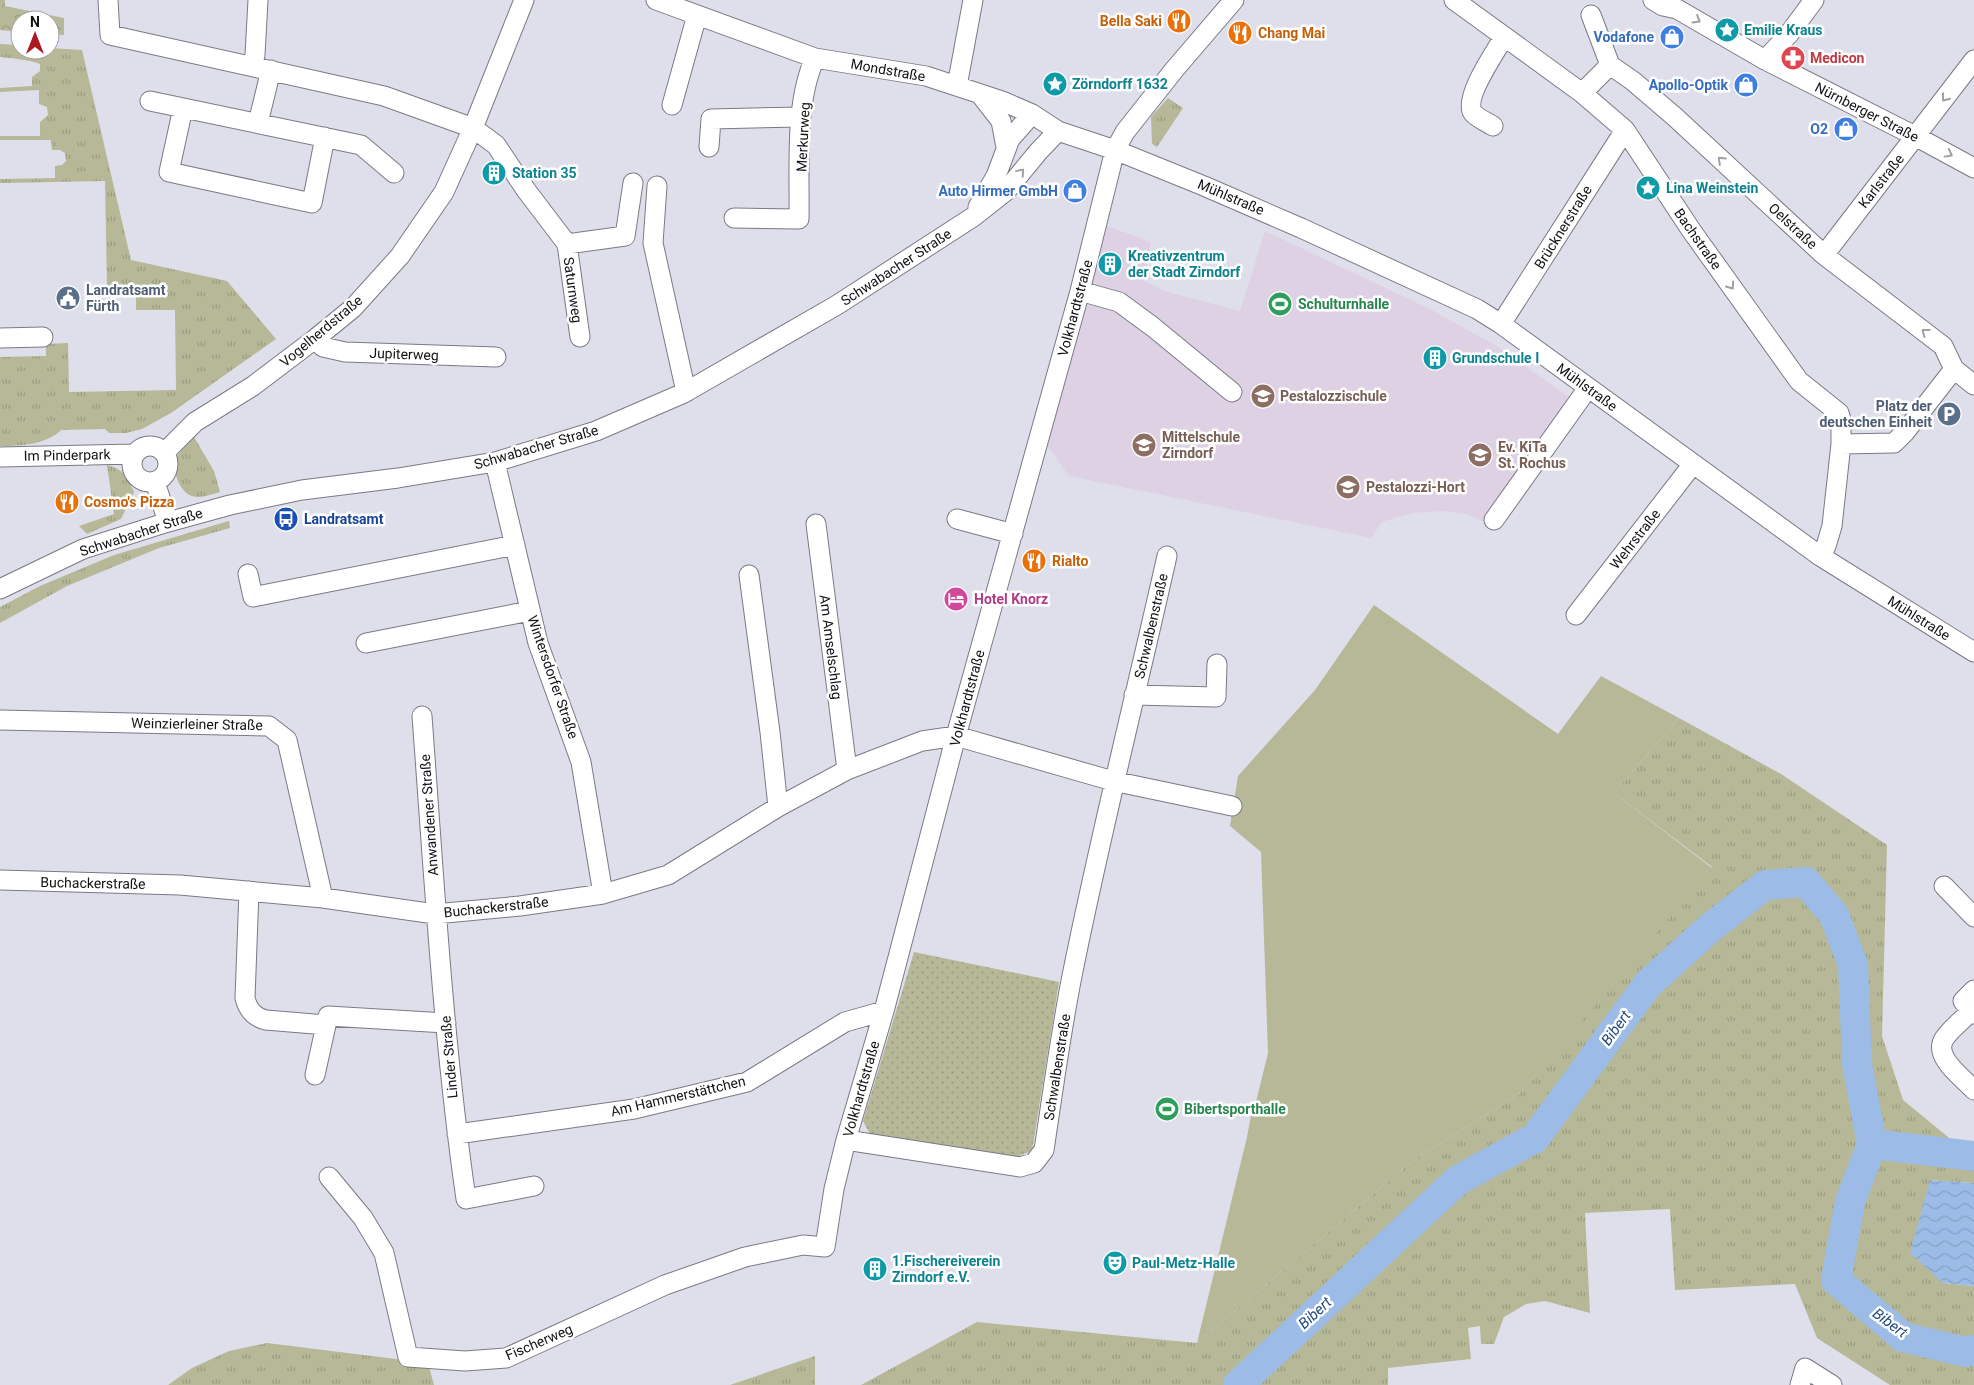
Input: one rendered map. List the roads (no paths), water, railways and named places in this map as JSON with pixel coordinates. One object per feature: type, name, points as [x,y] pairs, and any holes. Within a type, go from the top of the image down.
[{"type":"street","points":[[108,0],[110,35],[384,96],[473,128]]},
{"type":"street","points":[[252,66],[258,0]]},
{"type":"street","name":"Vogelherdstraße","points":[[164,452],[195,422],[253,386],[316,339],[353,308],[400,256],[444,192],[473,128],[524,0]]},
{"type":"street","name":"Mondstraße","points":[[656,0],[815,58],[926,76],[958,86],[1002,101],[1032,114],[1058,131],[1115,150]]},
{"type":"street","points":[[958,86],[973,0]]},
{"type":"street","name":"Volkhardtstraße","points":[[824,1246],[834,1189],[846,1140],[884,1011],[956,736],[1080,291],[1115,150],[1125,132],[1174,70],[1234,0]]},
{"type":"street","name":"Bachstraße","points":[[1454,0],[1582,93],[1624,130],[1691,230],[1799,380],[1839,413],[1841,420],[1841,444],[1832,526],[1826,546],[1820,556]]},
{"type":"street","name":"Nürnberger Straße","points":[[1653,0],[1663,6],[1677,9],[1765,60],[1974,168]]},
{"type":"street","points":[[1765,60],[1789,34],[1814,0]]},
{"type":"street","points":[[672,105],[697,15]]},
{"type":"street","points":[[1582,93],[1610,65],[1591,15]]},
{"type":"street","points":[[1493,126],[1473,114],[1471,99],[1483,73],[1504,37]]},
{"type":"street","name":"Merkurweg","points":[[734,218],[800,219],[802,117],[809,72],[815,58]]},
{"type":"street","name":"Karlstraße","points":[[1824,255],[1974,60]]},
{"type":"street","name":"Oelstraße","points":[[1610,65],[1633,81],[1675,117],[1824,255],[1943,346],[1954,369],[1974,385]]},
{"type":"street","points":[[258,124],[271,70]]},
{"type":"street","points":[[979,93],[1001,121],[1006,147]]},
{"type":"street","points":[[150,101],[361,145],[394,173]]},
{"type":"street","points":[[183,108],[169,172],[312,203],[326,137]]},
{"type":"street","name":"Schwabacher Straße","points":[[973,217],[996,176],[1010,139],[1032,114]]},
{"type":"street","points":[[709,147],[711,119],[802,117]]},
{"type":"street","name":"Saturnweg","points":[[473,128],[496,146],[568,248],[580,337]]},
{"type":"street","name":"Brücknerstraße","points":[[1501,324],[1624,130]]},
{"type":"street","name":"Schwabacher Straße","points":[[0,588],[83,549],[230,505],[302,490],[398,478],[496,462],[596,432],[686,392],[837,305],[973,217],[1006,191],[1058,131]]},
{"type":"street","name":"Mühlstraße","points":[[1115,150],[1301,228],[1477,309],[1501,324],[1820,556],[1974,652]]},
{"type":"street","points":[[568,248],[625,236],[633,183]]},
{"type":"street","points":[[657,186],[653,242],[686,392]]},
{"type":"street","points":[[568,248],[600,253]]},
{"type":"street","points":[[1080,291],[1119,302],[1153,327],[1232,392]]},
{"type":"street","points":[[0,338],[43,337]]},
{"type":"street","name":"Jupiterweg","points":[[316,339],[323,347],[345,352],[496,357]]},
{"type":"street","points":[[1841,444],[1894,443],[1905,432],[1954,369]]},
{"type":"street","points":[[1494,520],[1588,388]]},
{"type":"street","points":[[154,446],[164,452],[168,465],[164,476],[155,482],[145,482],[136,476],[130,465],[134,454],[142,447],[154,446]]},
{"type":"street","name":"Im Pinderpark","points":[[0,457],[134,454]]},
{"type":"street","name":"Wintersdorfer Straße","points":[[496,462],[538,643],[581,762],[603,894]]},
{"type":"street","name":"Wehrstraße","points":[[1576,615],[1694,464]]},
{"type":"street","points":[[155,482],[168,522]]},
{"type":"street","points":[[957,519],[1013,534]]},
{"type":"street","name":"Am Amselschlag","points":[[816,524],[847,770]]},
{"type":"street","points":[[248,574],[253,597],[515,545]]},
{"type":"street","name":"Schwalbenstraße","points":[[846,1140],[1020,1167],[1034,1163],[1044,1150],[1072,973],[1113,781],[1167,556]]},
{"type":"street","points":[[749,575],[778,807]]},
{"type":"street","points":[[366,643],[530,611]]},
{"type":"street","name":"Schwalbenstraße","points":[[1134,696],[1216,696],[1217,664]]},
{"type":"street","name":"Anwandener Straße","points":[[422,716],[435,914]]},
{"type":"street","name":"Weinzierleiner Straße","points":[[0,720],[269,726],[287,740],[324,898]]},
{"type":"street","points":[[956,736],[1113,781],[1232,806]]},
{"type":"street","name":"Buchackerstraße","points":[[0,880],[180,885],[324,898],[435,914],[520,906],[603,894],[668,875],[778,807],[847,770],[922,740],[956,736]]},
{"type":"street","points":[[1944,886],[1974,917]]},
{"type":"street","points":[[249,891],[245,998],[250,1010],[266,1020],[326,1024]]},
{"type":"street","name":"Linder Straße","points":[[435,914],[457,1134],[466,1199],[534,1186]]},
{"type":"street","points":[[1974,990],[1963,1002],[1973,1012],[1944,1039],[1941,1047],[1944,1059],[1974,1090]]},
{"type":"street","name":"Am Hammerstättchen","points":[[457,1134],[634,1108],[747,1082],[845,1022],[884,1011]]},
{"type":"street","points":[[316,1075],[328,1016],[446,1023]]},
{"type":"street","name":"Fischerweg","points":[[329,1177],[363,1218],[384,1254],[408,1357],[465,1361],[506,1358],[665,1286],[736,1260],[803,1245],[824,1246]]},
{"type":"street","points":[[1800,1385],[1805,1368],[1832,1385]]},
{"type":"water","points":[[1930,1180],[1974,1183],[1974,1286],[1943,1283],[1910,1253]]},
{"type":"waterway","name":"Bibert","points":[[1238,1385],[1458,1180],[1535,1138],[1648,984],[1710,928],[1765,885],[1806,882],[1834,915],[1853,965],[1857,1064],[1872,1144],[1850,1202],[1836,1280],[1903,1337],[1965,1352],[1974,1350]]},
{"type":"waterway","name":"Bibert","points":[[1872,1144],[1974,1156]]},
{"type":"place","name":"Bella Saki","points":[[1179,21]]},
{"type":"place","name":"Emilie Kraus","points":[[1727,30]]},
{"type":"place","name":"Chang Mai","points":[[1240,33]]},
{"type":"place","name":"Vodafone","points":[[1672,37]]},
{"type":"place","name":"Medicon","points":[[1793,58]]},
{"type":"place","name":"Zörndorff 1632","points":[[1055,84]]},
{"type":"place","name":"Apollo-Optik","points":[[1746,85]]},
{"type":"place","name":"O2","points":[[1846,129]]},
{"type":"place","name":"Station 35","points":[[494,173]]},
{"type":"place","name":"Lina Weinstein","points":[[1648,188]]},
{"type":"place","name":"Auto Hirmer GmbH","points":[[1075,191]]},
{"type":"place","name":"Kreativzentrum der Stadt Zirndorf","points":[[1110,264]]},
{"type":"place","name":"Landratsamt Fürth","points":[[68,298]]},
{"type":"place","name":"Schulturnhalle","points":[[1280,304]]},
{"type":"place","name":"Grundschule I","points":[[1435,358]]},
{"type":"place","name":"Pestalozzischule","points":[[1263,396]]},
{"type":"place","name":"Platz der deutschen Einheit","points":[[1949,414]]},
{"type":"place","name":"Mittelschule Zirndorf","points":[[1144,445]]},
{"type":"place","name":"Ev. KiTa St. Rochus","points":[[1480,455]]},
{"type":"place","name":"Pestalozzi-Hort","points":[[1348,487]]},
{"type":"place","name":"Cosmo's Pizza","points":[[67,502]]},
{"type":"place","name":"Landratsamt","points":[[286,519]]},
{"type":"place","name":"Rialto","points":[[1034,561]]},
{"type":"place","name":"Hotel Knorz","points":[[956,599]]},
{"type":"place","name":"Bibertsporthalle","points":[[1167,1109]]},
{"type":"place","name":"Paul-Metz-Halle","points":[[1115,1263]]},
{"type":"place","name":"1.Fischereiverein Zirndorf e.V.","points":[[875,1269]]}]
